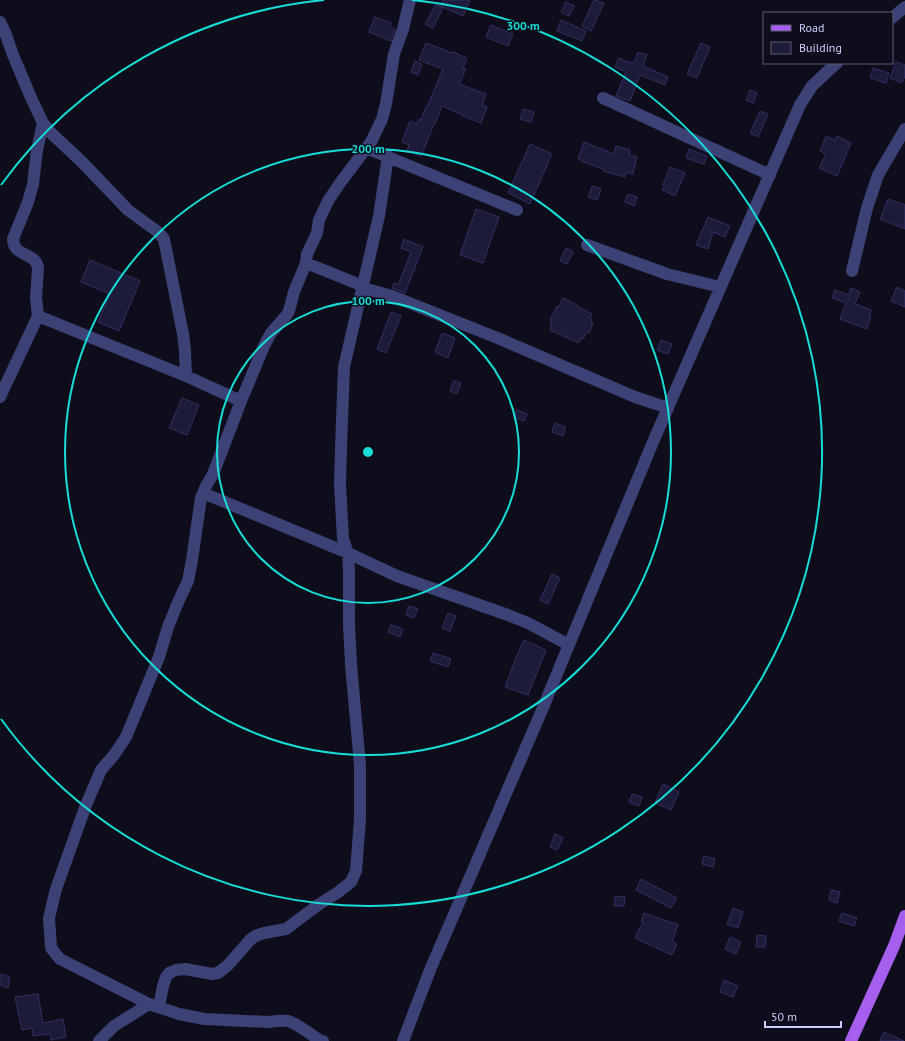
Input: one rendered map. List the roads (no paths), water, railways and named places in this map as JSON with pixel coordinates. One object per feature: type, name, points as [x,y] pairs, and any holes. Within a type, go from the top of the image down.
[{"type":"main road","points":[[851,1041],[894,946],[905,916]]},
{"type":"street","points":[[323,1041],[319,1040],[297,1025],[288,1022],[204,1019],[179,1014],[154,1005],[60,959],[51,948],[49,918],[56,889],[86,805],[101,770],[114,755],[126,737],[159,656],[168,627],[188,581],[201,498],[213,474],[264,346],[271,333],[289,311],[294,292],[306,263],[307,254],[317,233],[319,220],[328,201],[366,148],[382,119],[386,104],[394,54],[403,29],[410,0]]},
{"type":"street","points":[[893,17],[905,7]]},
{"type":"street","points":[[0,22],[32,100],[43,123],[51,134],[81,161],[128,210],[158,232],[164,239],[184,334],[186,376]]},
{"type":"street","points":[[403,1041],[430,970],[542,710],[611,542],[800,105],[812,86],[836,64]]},
{"type":"street","points":[[603,98],[770,174]]},
{"type":"street","points":[[0,398],[38,316],[36,298],[38,264],[35,260],[16,249],[13,245],[13,239],[28,202],[33,184],[37,150],[43,123]]},
{"type":"street","points":[[852,271],[867,208],[878,175],[905,129]]},
{"type":"street","points":[[366,148],[517,210]]},
{"type":"street","points":[[99,1041],[114,1026],[154,1005],[169,973],[176,970],[185,969],[212,974],[218,973],[228,965],[255,936],[286,929],[318,905],[338,893],[351,882],[356,871],[360,819],[360,765],[350,651],[348,553],[343,539],[340,484],[344,367],[379,216],[388,156]]},
{"type":"street","points":[[587,245],[667,274],[720,287]]},
{"type":"street","points":[[306,263],[368,289],[392,296],[500,339],[634,397],[668,408]]},
{"type":"street","points":[[38,316],[186,376],[242,401]]},
{"type":"street","points":[[203,493],[348,553],[397,576],[528,623],[569,645]]}]
